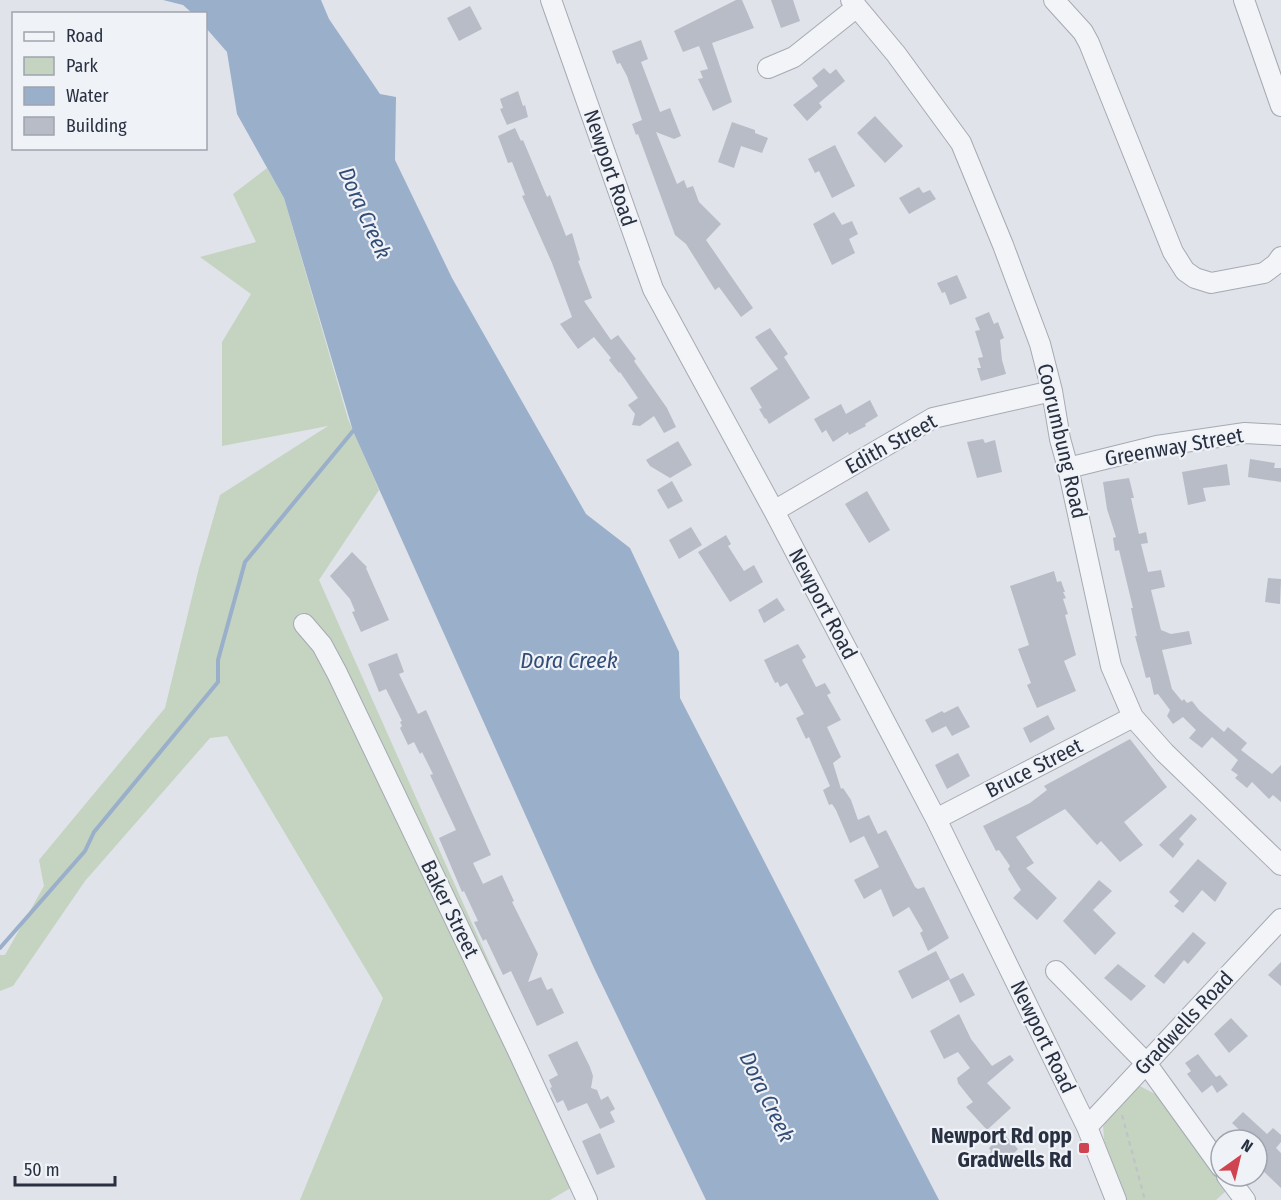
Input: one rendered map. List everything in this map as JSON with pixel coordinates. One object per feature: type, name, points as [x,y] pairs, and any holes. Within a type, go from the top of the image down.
[{"type":"street","name":"Newport Road","points":[[551,0],[653,289],[774,511],[936,819],[1088,1127],[1116,1200]]},
{"type":"street","points":[[1054,0],[1083,32],[1089,43],[1173,252],[1185,271],[1211,283],[1264,273],[1281,257]]},
{"type":"street","points":[[1244,0],[1281,106]]},
{"type":"street","points":[[768,68],[794,57],[854,3]]},
{"type":"street","name":"Coorumbung Road","points":[[854,3],[896,54],[961,143],[1003,245],[1040,344],[1111,666],[1133,717],[1165,753],[1281,865]]},
{"type":"street","name":"Edith Street","points":[[774,511],[933,418],[1052,391]]},
{"type":"street","name":"Greenway Street","points":[[1068,468],[1157,446],[1245,433],[1281,435]]},
{"type":"street","name":"Baker Street","points":[[304,624],[322,645],[337,674],[512,1038],[587,1200]]},
{"type":"street","name":"Bruce Street","points":[[936,819],[1133,717]]},
{"type":"street","name":"Gradwells Road","points":[[1088,1127],[1281,919]]},
{"type":"street","points":[[1056,971],[1146,1063],[1209,1150]]},
{"type":"path","points":[[1122,1108],[1121,1113],[1145,1200]]},
{"type":"green space","points":[[267,168],[284,198],[348,419],[379,490],[319,580],[586,1179],[550,1200],[300,1200],[383,998],[227,736],[210,738],[85,881],[13,986],[0,991],[0,955],[5,955],[44,886],[39,860],[165,708],[199,568],[220,495],[328,426],[222,446],[222,342],[251,294],[200,257],[256,242],[233,194]]},
{"type":"green space","points":[[1138,1085],[1159,1096],[1209,1165],[1209,1188],[1226,1188],[1227,1190],[1216,1200],[1124,1200],[1104,1140],[1103,1123]]},
{"type":"water","name":"Dora Creek","points":[[163,0],[321,0],[329,19],[380,94],[396,97],[395,160],[452,278],[586,514],[630,548],[679,652],[680,698],[939,1200],[706,1200],[594,968],[353,431],[284,198],[237,114],[227,52],[207,29],[207,12],[191,12],[183,5]]},
{"type":"building","points":[[736,0],[742,0],[754,28],[712,43],[732,102],[713,111],[698,79],[703,78],[700,71],[708,69],[699,46],[683,52],[674,31]]},
{"type":"building","points":[[771,0],[793,0],[800,21],[781,28]]},
{"type":"building","points":[[470,6],[482,29],[459,41],[447,18]]},
{"type":"building","points":[[641,40],[648,59],[641,62],[660,112],[670,108],[681,136],[674,139],[656,132],[677,184],[684,180],[687,188],[693,186],[699,202],[721,224],[706,240],[753,308],[741,317],[719,287],[715,290],[686,244],[675,235],[638,134],[636,135],[632,124],[642,120],[627,76],[620,63],[617,64],[612,51]]},
{"type":"building","points":[[824,68],[830,74],[836,69],[845,81],[819,103],[822,107],[807,121],[793,105],[818,86],[812,78]]},
{"type":"building","points":[[518,91],[528,117],[507,125],[500,109],[503,108],[500,99]]},
{"type":"building","points":[[875,116],[903,146],[885,163],[857,133]]},
{"type":"building","points":[[732,122],[755,130],[755,133],[768,138],[762,153],[741,146],[734,168],[718,162]]},
{"type":"building","points":[[515,128],[521,141],[523,140],[547,197],[550,195],[566,236],[572,233],[580,260],[578,261],[592,298],[584,301],[611,340],[618,335],[636,359],[634,361],[667,408],[676,427],[664,433],[654,416],[640,426],[632,425],[635,414],[628,405],[638,398],[609,360],[611,358],[594,337],[578,349],[560,324],[572,317],[552,263],[522,196],[525,195],[512,162],[508,163],[498,136]]},
{"type":"building","points":[[835,145],[855,186],[832,198],[819,171],[815,173],[808,159]]},
{"type":"building","points":[[919,187],[923,193],[930,190],[936,199],[909,214],[899,198]]},
{"type":"building","points":[[834,212],[842,225],[852,221],[858,234],[849,239],[855,253],[832,265],[813,224]]},
{"type":"building","points":[[957,275],[967,298],[950,305],[945,292],[942,293],[937,283]]},
{"type":"building","points":[[989,312],[994,324],[998,322],[1004,338],[1000,340],[1006,374],[981,381],[977,368],[981,368],[978,358],[983,357],[975,331],[980,330],[975,318]]},
{"type":"building","points":[[770,328],[788,354],[784,357],[810,398],[769,424],[759,409],[762,408],[750,388],[778,369],[755,337]]},
{"type":"building","points":[[870,400],[878,416],[865,424],[866,426],[849,435],[848,432],[833,442],[826,430],[822,433],[814,419],[841,404],[846,414]]},
{"type":"building","points":[[983,439],[985,443],[995,440],[1002,472],[977,478],[967,442]]},
{"type":"building","points":[[678,441],[692,465],[670,478],[650,466],[646,460]]},
{"type":"building","points":[[1250,459],[1275,463],[1274,468],[1281,468],[1281,482],[1248,477]]},
{"type":"building","points":[[1227,464],[1230,485],[1203,488],[1206,501],[1188,505],[1182,472]]},
{"type":"building","points":[[1129,478],[1139,534],[1146,532],[1148,543],[1141,544],[1148,572],[1161,570],[1165,587],[1151,590],[1161,630],[1171,634],[1189,631],[1192,644],[1162,650],[1172,689],[1182,701],[1184,699],[1187,703],[1192,701],[1224,732],[1228,727],[1247,743],[1241,750],[1272,774],[1281,765],[1281,802],[1273,795],[1269,799],[1252,782],[1247,788],[1235,778],[1238,775],[1231,770],[1238,760],[1212,737],[1202,748],[1189,738],[1196,730],[1183,717],[1173,724],[1167,716],[1170,710],[1158,694],[1154,695],[1150,677],[1146,678],[1135,636],[1137,636],[1131,608],[1133,608],[1119,550],[1115,551],[1113,538],[1116,537],[1107,509],[1103,482]]},
{"type":"building","points":[[672,481],[683,501],[668,509],[657,490]]},
{"type":"building","points":[[867,491],[890,530],[869,543],[845,504]]},
{"type":"building","points":[[691,527],[702,545],[679,559],[669,540]]},
{"type":"building","points":[[726,535],[731,544],[728,546],[744,571],[754,565],[763,582],[730,602],[698,552]]},
{"type":"building","points":[[352,552],[367,567],[389,620],[361,632],[352,612],[355,611],[350,599],[330,576]]},
{"type":"building","points":[[1054,571],[1057,582],[1061,581],[1065,592],[1063,592],[1066,598],[1063,599],[1068,614],[1065,615],[1076,655],[1064,661],[1076,691],[1037,708],[1027,685],[1031,683],[1018,649],[1029,645],[1010,586]]},
{"type":"building","points":[[1268,578],[1281,579],[1280,604],[1265,602]]},
{"type":"building","points":[[777,598],[785,610],[764,623],[758,610]]},
{"type":"building","points":[[798,644],[806,657],[802,660],[816,687],[825,683],[831,693],[827,695],[841,720],[827,727],[841,757],[833,763],[841,789],[843,788],[851,800],[858,820],[869,815],[878,834],[886,830],[915,887],[918,889],[924,887],[949,938],[928,951],[920,933],[923,931],[909,907],[893,917],[881,889],[864,899],[854,880],[879,867],[864,836],[850,843],[836,810],[832,804],[829,805],[823,790],[830,786],[809,737],[806,739],[796,718],[804,714],[787,683],[780,687],[778,682],[775,683],[764,660]]},
{"type":"building","points":[[397,653],[404,672],[399,674],[418,714],[426,710],[491,855],[473,863],[483,884],[502,875],[514,901],[512,902],[538,954],[528,982],[541,977],[547,990],[552,988],[564,1013],[537,1026],[511,971],[503,975],[486,939],[483,941],[474,922],[478,921],[464,891],[462,892],[439,838],[456,830],[430,775],[433,774],[414,742],[408,745],[400,728],[402,721],[386,689],[379,692],[368,664]]},
{"type":"building","points":[[958,706],[970,727],[952,736],[946,726],[932,733],[925,720]]},
{"type":"building","points":[[1048,715],[1055,729],[1030,743],[1023,728]]},
{"type":"building","points":[[1130,739],[1167,787],[1124,822],[1143,845],[1120,862],[1101,841],[1097,845],[1065,809],[1016,837],[1034,863],[1026,868],[1057,898],[1037,920],[1013,898],[1021,890],[1008,869],[1010,866],[999,850],[996,851],[983,826],[1030,803],[1047,790],[1044,786]]},
{"type":"building","points":[[958,753],[970,776],[947,789],[935,765]]},
{"type":"building","points":[[1191,814],[1197,819],[1179,839],[1184,844],[1173,858],[1159,845]]},
{"type":"building","points":[[1198,859],[1227,883],[1215,902],[1202,890],[1183,913],[1174,906],[1179,901],[1169,892]]},
{"type":"building","points":[[1099,880],[1112,891],[1093,910],[1116,933],[1095,955],[1063,921]]},
{"type":"building","points":[[1193,932],[1206,943],[1188,964],[1184,960],[1164,984],[1154,976]]},
{"type":"building","points":[[936,951],[950,979],[912,999],[898,971]]},
{"type":"building","points":[[1281,962],[1281,986],[1268,975]]},
{"type":"building","points":[[1118,964],[1146,986],[1131,1001],[1104,978]]},
{"type":"building","points":[[963,973],[975,995],[960,1003],[949,980]]},
{"type":"building","points":[[959,1014],[971,1039],[992,1066],[1010,1055],[1014,1060],[987,1083],[1011,1108],[987,1130],[966,1107],[973,1102],[958,1083],[957,1078],[970,1068],[958,1052],[944,1059],[930,1031]]},
{"type":"building","points":[[1231,1018],[1248,1036],[1229,1053],[1214,1034]]},
{"type":"building","points":[[577,1041],[593,1076],[591,1088],[597,1090],[601,1100],[608,1096],[615,1109],[610,1112],[615,1122],[600,1129],[587,1103],[568,1111],[563,1100],[557,1103],[550,1088],[552,1087],[549,1080],[558,1075],[548,1055]]},
{"type":"building","points":[[1198,1054],[1216,1077],[1220,1075],[1228,1085],[1217,1093],[1212,1085],[1202,1093],[1187,1074],[1191,1071],[1185,1063]]},
{"type":"building","points":[[1243,1112],[1260,1128],[1237,1128],[1232,1123]]},
{"type":"building","points":[[1273,1128],[1281,1135],[1281,1142],[1276,1148],[1281,1153],[1281,1188],[1269,1176],[1269,1132]]},
{"type":"building","points":[[1001,1131],[1018,1149],[1002,1165],[990,1153],[989,1148],[992,1145],[990,1140]]},
{"type":"building","points":[[600,1133],[615,1167],[597,1175],[582,1141]]},
{"type":"waterway","points":[[0,948],[85,851],[94,832],[218,682],[218,660],[245,562],[353,431]]},
{"type":"place","name":"Newport Rd opp Gradwells Rd","points":[[1084,1148]]}]
